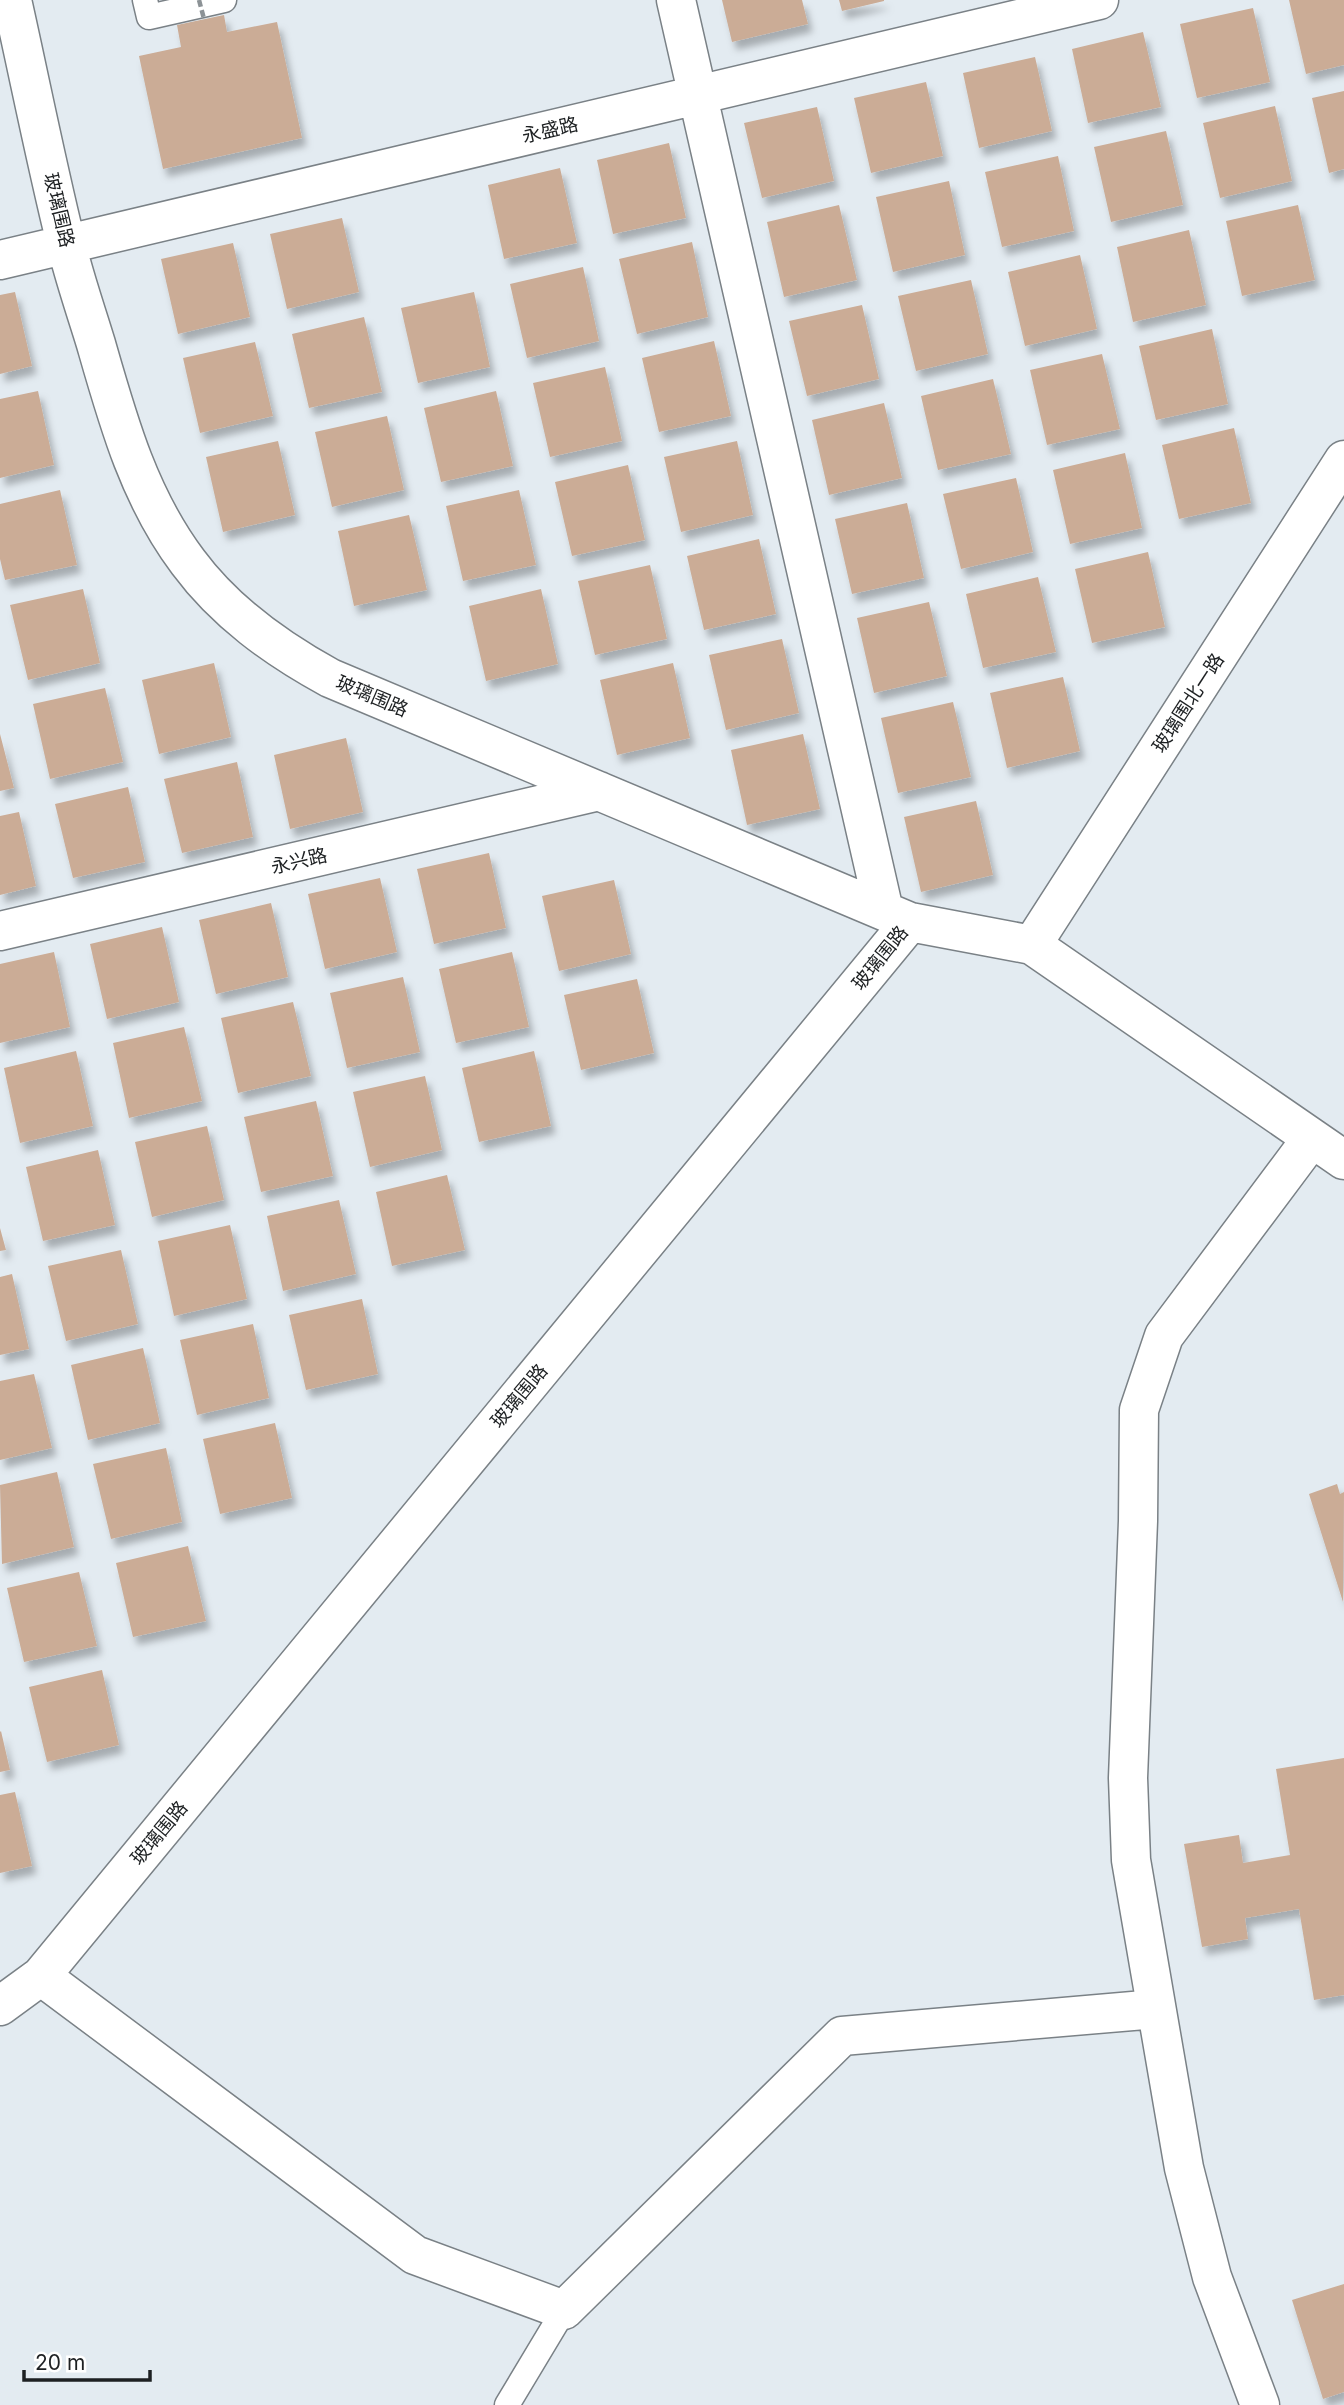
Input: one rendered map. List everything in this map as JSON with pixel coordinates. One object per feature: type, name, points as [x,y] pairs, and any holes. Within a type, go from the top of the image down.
[{"type":"street","name":"玻璃围路","points":[[0,2006],[41,1976],[897,916],[330,678],[289,656],[218,598],[188,563],[162,525],[141,484],[124,440],[66,244],[12,0]]},
{"type":"street","points":[[676,0],[897,916],[1031,946],[1344,1160]]},
{"type":"street","name":"永盛路","points":[[0,260],[1099,0]]},
{"type":"street","name":"玻璃围北一路","points":[[1031,946],[1344,460]]},
{"type":"street","name":"永兴路","points":[[0,932],[599,791]]},
{"type":"street","points":[[1260,2405],[1212,2277],[1184,2168],[1131,1860],[1128,1778],[1138,1534],[1139,1410],[1164,1336],[1312,1138]]},
{"type":"street","points":[[41,1976],[415,2255],[564,2310],[842,2036],[1156,2009]]},
{"type":"lane","points":[[145,0],[149,17],[224,0]]},
{"type":"lane","points":[[507,2405],[564,2310]]},
{"type":"path","points":[[200,0],[204,19]]},
{"type":"building","points":[[722,0],[802,0],[808,24],[732,42]]},
{"type":"building","points":[[839,0],[884,0],[884,1],[842,11]]},
{"type":"building","points":[[1289,0],[1344,0],[1344,65],[1306,74]]},
{"type":"building","points":[[1253,8],[1270,82],[1197,98],[1180,24]]},
{"type":"building","points":[[224,15],[227,32],[277,22],[302,138],[163,169],[139,56],[181,47],[177,25]]},
{"type":"building","points":[[1143,32],[1161,107],[1088,123],[1072,49]]},
{"type":"building","points":[[1035,57],[1052,131],[979,148],[963,73]]},
{"type":"building","points":[[926,82],[943,156],[871,173],[854,98]]},
{"type":"building","points":[[1344,91],[1344,169],[1329,173],[1312,98]]},
{"type":"building","points":[[1275,106],[1292,181],[1220,198],[1203,123]]},
{"type":"building","points":[[817,107],[834,181],[762,198],[744,123]]},
{"type":"building","points":[[1166,131],[1183,205],[1111,222],[1094,147]]},
{"type":"building","points":[[669,143],[686,218],[613,234],[597,160]]},
{"type":"building","points":[[1058,156],[1074,231],[1002,247],[985,172]]},
{"type":"building","points":[[560,168],[577,243],[504,259],[488,185]]},
{"type":"building","points":[[949,181],[965,255],[893,272],[876,197]]},
{"type":"building","points":[[839,205],[857,280],[784,297],[767,222]]},
{"type":"building","points":[[1298,205],[1315,280],[1242,296],[1226,221]]},
{"type":"building","points":[[342,218],[359,292],[287,309],[270,234]]},
{"type":"building","points":[[1189,230],[1206,305],[1133,322],[1117,247]]},
{"type":"building","points":[[692,242],[708,317],[637,334],[619,259]]},
{"type":"building","points":[[233,243],[250,317],[178,334],[161,259]]},
{"type":"building","points":[[1080,255],[1097,329],[1025,346],[1008,272]]},
{"type":"building","points":[[583,267],[599,341],[527,358],[510,284]]},
{"type":"building","points":[[971,280],[988,354],[916,371],[898,296]]},
{"type":"building","points":[[15,292],[32,366],[0,374],[0,295]]},
{"type":"building","points":[[474,292],[490,367],[418,383],[401,308]]},
{"type":"building","points":[[862,305],[879,379],[807,396],[789,321]]},
{"type":"building","points":[[364,317],[382,392],[309,408],[292,334]]},
{"type":"building","points":[[1212,329],[1228,404],[1156,420],[1139,346]]},
{"type":"building","points":[[714,341],[731,416],[659,432],[642,358]]},
{"type":"building","points":[[255,342],[273,416],[200,433],[183,358]]},
{"type":"building","points":[[1102,354],[1120,429],[1047,445],[1030,370]]},
{"type":"building","points":[[605,367],[622,441],[550,457],[533,383]]},
{"type":"building","points":[[993,379],[1011,454],[938,470],[921,396]]},
{"type":"building","points":[[38,391],[54,465],[0,478],[0,399]]},
{"type":"building","points":[[496,391],[513,466],[441,482],[424,408]]},
{"type":"building","points":[[884,403],[902,478],[829,495],[812,420]]},
{"type":"building","points":[[387,416],[404,490],[332,507],[315,432]]},
{"type":"building","points":[[1234,428],[1251,503],[1179,519],[1162,445]]},
{"type":"building","points":[[278,441],[295,515],[223,532],[206,457]]},
{"type":"building","points":[[737,441],[753,515],[681,532],[664,457]]},
{"type":"building","points":[[1125,453],[1142,528],[1070,544],[1053,470]]},
{"type":"building","points":[[628,465],[645,540],[572,556],[555,482]]},
{"type":"building","points":[[1016,478],[1033,552],[961,569],[943,494]]},
{"type":"building","points":[[60,490],[77,565],[5,580],[0,559],[0,504]]},
{"type":"building","points":[[519,490],[536,565],[463,581],[446,506]]},
{"type":"building","points":[[907,503],[924,578],[852,594],[835,519]]},
{"type":"building","points":[[409,515],[427,590],[354,606],[338,531]]},
{"type":"building","points":[[759,539],[776,614],[704,630],[687,556]]},
{"type":"building","points":[[1148,552],[1165,627],[1092,643],[1075,569]]},
{"type":"building","points":[[650,565],[667,639],[595,655],[578,581]]},
{"type":"building","points":[[1038,577],[1056,652],[983,668],[966,594]]},
{"type":"building","points":[[83,589],[100,663],[28,680],[10,605]]},
{"type":"building","points":[[541,589],[558,664],[486,681],[469,606]]},
{"type":"building","points":[[929,602],[947,676],[874,693],[857,618]]},
{"type":"building","points":[[782,639],[799,713],[726,730],[709,655]]},
{"type":"building","points":[[214,663],[231,737],[159,754],[142,680]]},
{"type":"building","points":[[673,663],[690,738],[617,755],[600,680]]},
{"type":"building","points":[[1063,677],[1080,751],[1007,768],[990,693]]},
{"type":"building","points":[[105,688],[123,762],[50,779],[33,704]]},
{"type":"building","points":[[953,702],[971,777],[898,793],[881,718]]},
{"type":"building","points":[[0,734],[14,788],[0,791]]},
{"type":"building","points":[[803,734],[820,809],[747,825],[731,750]]},
{"type":"building","points":[[346,738],[363,812],[290,829],[274,755]]},
{"type":"building","points":[[237,762],[253,837],[182,853],[164,779]]},
{"type":"building","points":[[128,787],[145,862],[73,878],[55,804]]},
{"type":"building","points":[[976,801],[993,875],[921,892],[904,817]]},
{"type":"building","points":[[19,812],[36,886],[0,895],[0,816]]},
{"type":"building","points":[[489,853],[506,928],[434,944],[417,869]]},
{"type":"building","points":[[380,878],[397,952],[325,969],[308,894]]},
{"type":"building","points":[[614,880],[631,954],[559,971],[542,896]]},
{"type":"building","points":[[271,903],[288,977],[216,994],[199,920]]},
{"type":"building","points":[[162,927],[179,1002],[107,1019],[90,944]]},
{"type":"building","points":[[54,952],[70,1027],[0,1043],[0,964]]},
{"type":"building","points":[[512,952],[529,1027],[456,1043],[439,969]]},
{"type":"building","points":[[403,977],[420,1052],[347,1068],[330,993]]},
{"type":"building","points":[[637,979],[654,1053],[581,1070],[564,995]]},
{"type":"building","points":[[293,1002],[311,1076],[238,1093],[221,1018]]},
{"type":"building","points":[[184,1027],[202,1101],[129,1118],[113,1043]]},
{"type":"building","points":[[76,1051],[93,1126],[20,1143],[4,1068]]},
{"type":"building","points":[[534,1051],[551,1126],[479,1142],[462,1068]]},
{"type":"building","points":[[425,1076],[442,1150],[370,1167],[353,1092]]},
{"type":"building","points":[[316,1101],[333,1176],[261,1192],[244,1117]]},
{"type":"building","points":[[207,1126],[224,1200],[152,1217],[135,1142]]},
{"type":"building","points":[[98,1150],[115,1225],[43,1241],[26,1167]]},
{"type":"building","points":[[447,1175],[465,1250],[392,1266],[376,1192]]},
{"type":"building","points":[[339,1200],[356,1274],[283,1291],[267,1216]]},
{"type":"building","points":[[230,1225],[247,1299],[174,1316],[158,1241]]},
{"type":"building","points":[[0,1228],[6,1250],[0,1251]]},
{"type":"building","points":[[121,1250],[138,1324],[66,1341],[48,1266]]},
{"type":"building","points":[[12,1274],[29,1349],[0,1355],[0,1277]]},
{"type":"building","points":[[362,1299],[378,1374],[306,1390],[289,1315]]},
{"type":"building","points":[[253,1324],[269,1398],[197,1415],[180,1340]]},
{"type":"building","points":[[143,1348],[160,1423],[88,1440],[71,1365]]},
{"type":"building","points":[[34,1374],[52,1448],[0,1460],[0,1381]]},
{"type":"building","points":[[275,1423],[292,1498],[220,1514],[203,1439]]},
{"type":"building","points":[[166,1448],[182,1522],[111,1539],[93,1464]]},
{"type":"building","points":[[57,1472],[74,1547],[2,1564],[0,1485]]},
{"type":"building","points":[[1337,1484],[1340,1494],[1344,1492],[1343,1602],[1309,1494]]},
{"type":"building","points":[[188,1546],[206,1621],[133,1637],[116,1563]]},
{"type":"building","points":[[79,1572],[97,1646],[24,1662],[7,1588]]},
{"type":"building","points":[[102,1670],[119,1745],[47,1762],[29,1687]]},
{"type":"building","points":[[0,1732],[10,1770],[0,1772]]},
{"type":"building","points":[[1344,1758],[1344,1995],[1314,2000],[1299,1909],[1245,1918],[1248,1939],[1202,1947],[1184,1844],[1239,1835],[1243,1863],[1290,1855],[1276,1769]]},
{"type":"building","points":[[15,1792],[32,1866],[0,1873],[0,1795]]},
{"type":"building","points":[[1344,2284],[1344,2392],[1323,2399],[1292,2300]]}]
